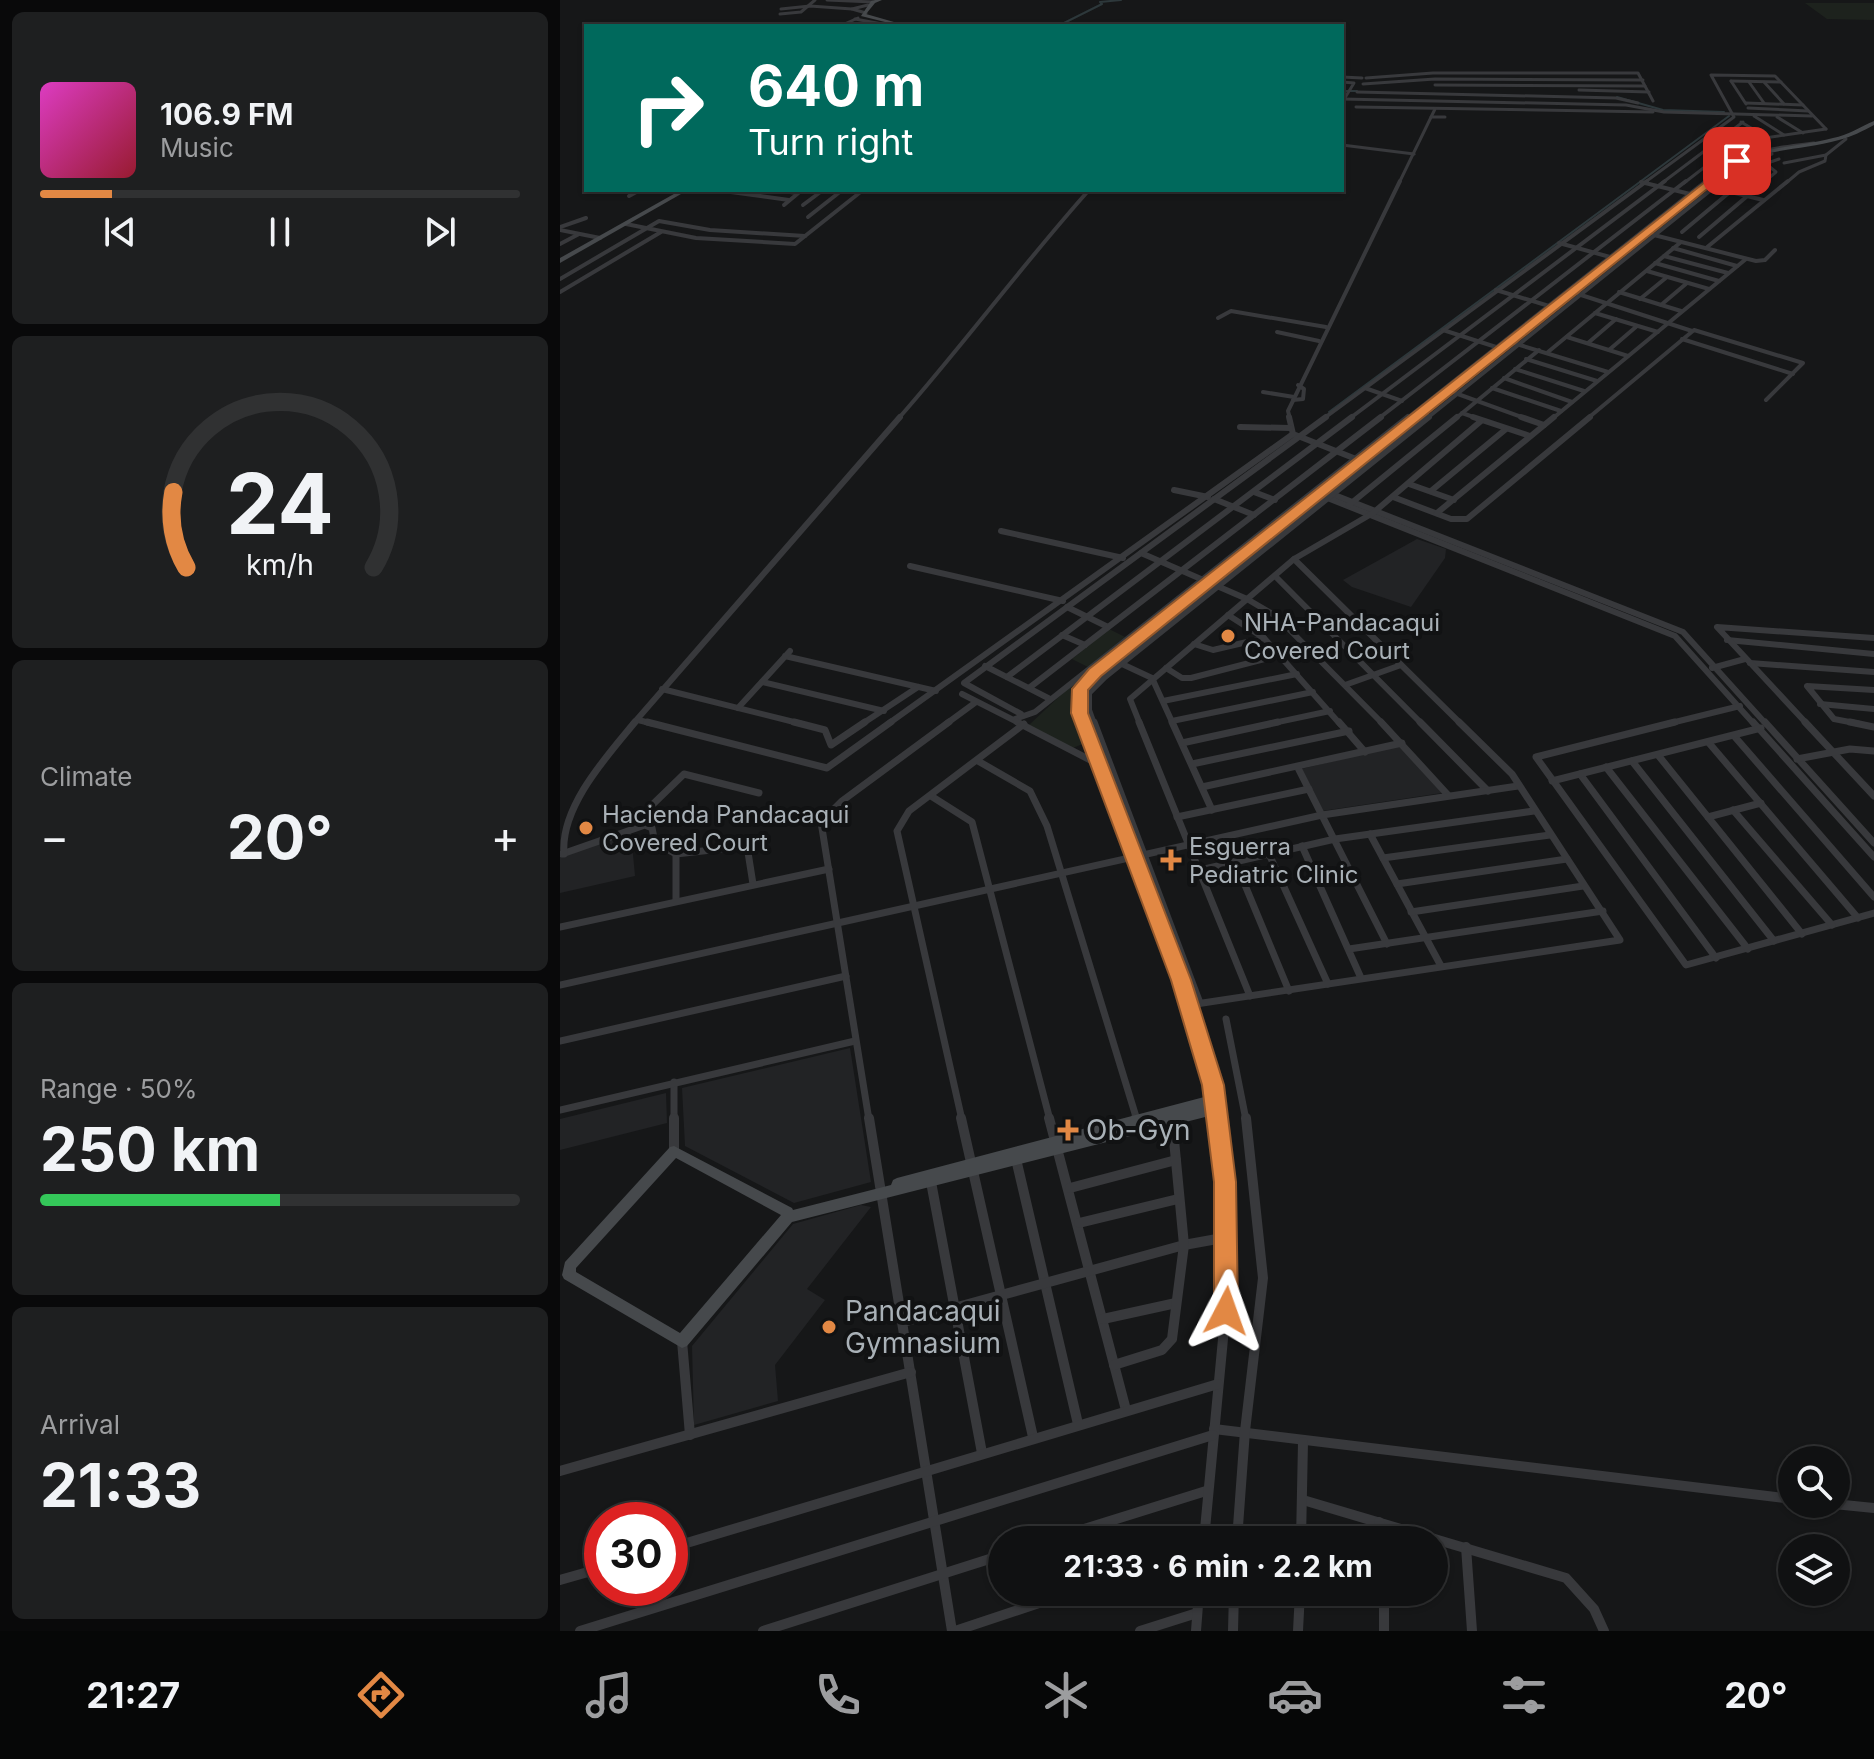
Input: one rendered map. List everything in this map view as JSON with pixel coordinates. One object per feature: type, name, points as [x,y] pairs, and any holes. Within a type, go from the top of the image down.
[{"type":"street","points":[[781,12],[801,12],[829,0],[873,2]]},
{"type":"street","points":[[852,9],[880,0]]},
{"type":"street","points":[[844,24],[864,14],[873,2]]},
{"type":"street","points":[[815,4],[852,9],[899,24]]},
{"type":"street","points":[[855,19],[880,24]]},
{"type":"street","points":[[1263,392],[1303,399],[1304,389],[1298,385],[1358,271],[1436,109],[1433,73]]},
{"type":"street","points":[[1344,80],[1433,73],[1574,76]]},
{"type":"street","points":[[1390,85],[1366,88],[1363,84],[1390,85],[1417,88],[1417,81],[1638,73],[1653,101]]},
{"type":"street","points":[[1728,75],[1749,110],[1801,146]]},
{"type":"street","points":[[1574,76],[1584,105]]},
{"type":"street","points":[[1029,688],[1737,142],[1826,128],[1773,76],[1710,76],[1729,115]]},
{"type":"street","points":[[1344,80],[1354,83],[1344,99]]},
{"type":"street","points":[[1731,81],[1781,82]]},
{"type":"street","points":[[1435,82],[1453,85],[1457,90],[1561,92],[1559,85],[1649,92]]},
{"type":"street","points":[[1749,82],[1764,103]]},
{"type":"street","points":[[1764,82],[1784,104]]},
{"type":"street","points":[[1578,87],[1645,86]]},
{"type":"street","points":[[1630,91],[1633,98]]},
{"type":"street","points":[[1357,92],[1625,99],[1664,112]]},
{"type":"street","points":[[1344,100],[1652,109]]},
{"type":"street","points":[[1356,107],[1729,115],[1764,103],[1803,105]]},
{"type":"street","points":[[1548,104],[1549,112]]},
{"type":"street","points":[[1720,110],[1769,138]]},
{"type":"street","points":[[1749,110],[1808,111]]},
{"type":"street","points":[[1749,110],[1775,115],[1812,116]]},
{"type":"street","points":[[638,720],[827,768],[1141,553],[1294,433],[1365,388],[1729,115]]},
{"type":"street","points":[[1775,115],[1803,133]]},
{"type":"street","points":[[1796,116],[1818,131]]},
{"type":"street","points":[[1431,117],[1445,117]]},
{"type":"street","points":[[1007,677],[1743,122]]},
{"type":"street","points":[[1714,240],[1682,231],[1765,163],[1826,155],[1844,140],[1874,123]]},
{"type":"street","points":[[1734,129],[1751,140]]},
{"type":"street","points":[[1725,135],[1743,134]]},
{"type":"street","points":[[1650,232],[1729,163],[1753,151],[1844,140]]},
{"type":"street","points":[[1344,145],[1414,154]]},
{"type":"street","points":[[1110,781],[1098,764],[1077,698],[1086,681],[1515,344],[1737,161],[1801,146]]},
{"type":"street","points":[[1681,153],[1729,163]]},
{"type":"street","points":[[1770,153],[1799,172]]},
{"type":"street","points":[[1205,1526],[1228,1286],[1228,1237],[1217,1104],[1194,1004],[1110,781],[1101,741],[1089,710],[1089,693],[1289,511],[1499,348],[1610,257],[1716,188],[1746,162],[1770,153]]},
{"type":"street","points":[[1706,248],[1799,172],[1825,161],[1826,155]]},
{"type":"street","points":[[1802,160],[1813,168]]},
{"type":"street","points":[[1699,237],[1776,172],[1765,163]]},
{"type":"street","points":[[1641,182],[1690,194]]},
{"type":"street","points":[[1716,188],[1763,200]]},
{"type":"street","points":[[629,196],[636,192]]},
{"type":"street","points":[[560,261],[682,192]]},
{"type":"street","points":[[705,194],[710,192]]},
{"type":"street","points":[[721,197],[728,192],[789,200]]},
{"type":"street","points":[[784,205],[800,192]]},
{"type":"street","points":[[803,205],[820,192]]},
{"type":"street","points":[[826,219],[808,217],[837,192]]},
{"type":"street","points":[[626,224],[658,234],[795,244],[860,192]]},
{"type":"street","points":[[753,884],[747,846],[676,854],[655,843],[650,826],[637,827],[562,854],[561,840],[570,810],[603,760],[662,689],[967,341],[1034,252],[1087,192]]},
{"type":"street","points":[[735,200],[745,195]]},
{"type":"street","points":[[756,202],[765,197]]},
{"type":"street","points":[[1597,216],[1612,219]]},
{"type":"street","points":[[560,228],[586,218]]},
{"type":"street","points":[[562,276],[659,221],[710,230],[805,236]]},
{"type":"street","points":[[1631,225],[1746,259],[1764,261],[1775,250]]},
{"type":"street","points":[[560,228],[600,238]]},
{"type":"street","points":[[696,238],[710,230]]},
{"type":"street","points":[[562,242],[579,234]]},
{"type":"street","points":[[560,292],[658,234]]},
{"type":"street","points":[[1548,352],[1681,242]]},
{"type":"street","points":[[1559,243],[1610,257]]},
{"type":"street","points":[[1673,248],[1737,266]]},
{"type":"street","points":[[1664,256],[1728,273]]},
{"type":"street","points":[[1437,513],[1746,259]]},
{"type":"street","points":[[1655,263],[1719,281]]},
{"type":"street","points":[[1647,271],[1709,289]]},
{"type":"street","points":[[562,276],[581,279]]},
{"type":"street","points":[[1640,299],[1667,277]]},
{"type":"street","points":[[1661,305],[1687,283]]},
{"type":"street","points":[[1496,290],[1549,306]]},
{"type":"street","points":[[1619,292],[1681,311]]},
{"type":"street","points":[[1577,293],[1692,331],[1801,362],[1766,400]]},
{"type":"street","points":[[1218,318],[1231,311],[1326,327]]},
{"type":"street","points":[[1595,313],[1658,332]]},
{"type":"street","points":[[1588,343],[1616,319]]},
{"type":"street","points":[[1609,350],[1637,326]]},
{"type":"street","points":[[1443,330],[1499,348]]},
{"type":"street","points":[[1393,497],[1458,521],[1467,519],[1692,331]]},
{"type":"street","points":[[1277,332],[1319,341]]},
{"type":"street","points":[[1567,337],[1628,356]]},
{"type":"street","points":[[1682,339],[1793,374]]},
{"type":"street","points":[[1453,393],[1499,348],[1515,344],[1608,372]]},
{"type":"street","points":[[1349,504],[1539,350]]},
{"type":"street","points":[[1526,359],[1597,381]]},
{"type":"street","points":[[1515,369],[1584,391]]},
{"type":"street","points":[[1504,378],[1572,402]]},
{"type":"street","points":[[1365,388],[1402,401]]},
{"type":"street","points":[[1492,388],[1561,411]]},
{"type":"street","points":[[1453,393],[1544,425]]},
{"type":"street","points":[[1293,399],[1288,411],[1294,433]]},
{"type":"street","points":[[1462,413],[1530,436]]},
{"type":"street","points":[[1250,996],[1130,699],[1294,559],[1370,514],[1481,421]]},
{"type":"street","points":[[1240,427],[1294,433],[1356,459]]},
{"type":"street","points":[[1431,491],[1506,429]]},
{"type":"street","points":[[1409,484],[1454,500]]},
{"type":"street","points":[[1174,490],[1211,498],[1254,515]]},
{"type":"street","points":[[1254,492],[1289,511]]},
{"type":"street","points":[[1326,494],[1669,633],[1761,728],[1874,857]]},
{"type":"street","points":[[1098,764],[1024,724],[1018,716],[964,683],[1123,558],[1211,498]]},
{"type":"street","points":[[1001,531],[1123,558]]},
{"type":"street","points":[[1141,553],[1247,599],[1276,616],[1402,743],[1448,795]]},
{"type":"street","points":[[1194,1004],[1620,940],[1502,763],[1294,559]]},
{"type":"street","points":[[910,566],[1065,604],[1108,627]]},
{"type":"street","points":[[1275,576],[1488,791]]},
{"type":"street","points":[[962,694],[1018,716],[1032,715],[1210,583]]},
{"type":"street","points":[[1589,599],[1683,632],[1874,843]]},
{"type":"street","points":[[1228,615],[1264,638],[1365,752]]},
{"type":"street","points":[[1874,638],[1717,625],[1727,640],[1836,751],[1874,796]]},
{"type":"street","points":[[1062,635],[1085,645]]},
{"type":"street","points":[[1194,644],[1213,650],[1264,638]]},
{"type":"street","points":[[1727,640],[1874,654]]},
{"type":"street","points":[[738,708],[787,654],[936,691]]},
{"type":"street","points":[[1166,668],[1182,678],[1191,678],[1280,655]]},
{"type":"street","points":[[1707,669],[1747,661],[1874,672]]},
{"type":"street","points":[[1122,664],[1152,678],[1212,810]]},
{"type":"street","points":[[1345,685],[1401,665]]},
{"type":"street","points":[[985,666],[1050,699]]},
{"type":"street","points":[[1163,701],[1297,674]]},
{"type":"street","points":[[762,682],[884,711]]},
{"type":"street","points":[[1874,690],[1809,684],[1807,689],[1839,723],[1874,727]]},
{"type":"street","points":[[662,689],[825,730],[831,745],[918,687]]},
{"type":"street","points":[[1172,721],[1313,692]]},
{"type":"street","points":[[976,702],[826,814],[821,822],[855,1041],[883,1191],[933,1520],[954,1631],[1030,1606]]},
{"type":"street","points":[[1820,704],[1874,709]]},
{"type":"street","points":[[1740,706],[1636,735],[1539,754],[1538,763],[1686,965],[1874,913]]},
{"type":"street","points":[[1182,743],[1330,711]]},
{"type":"street","points":[[1024,724],[909,811],[897,831],[916,905],[999,1297],[1033,1437]]},
{"type":"street","points":[[1552,781],[1761,728]]},
{"type":"street","points":[[1192,764],[1349,731]]},
{"type":"street","points":[[1735,737],[1874,897]]},
{"type":"street","points":[[1076,752],[1101,741]]},
{"type":"street","points":[[1202,787],[1402,743]]},
{"type":"street","points":[[1709,743],[1858,918]]},
{"type":"street","points":[[1788,761],[1836,751],[1872,753]]},
{"type":"street","points":[[1658,755],[1802,934]]},
{"type":"street","points":[[978,761],[1030,791],[1047,826],[1138,1123]]},
{"type":"street","points":[[1632,761],[1774,941]]},
{"type":"street","points":[[1606,767],[1748,949]]},
{"type":"street","points":[[1298,768],[1387,944]]},
{"type":"street","points":[[637,827],[649,808],[684,774],[759,793]]},
{"type":"street","points":[[1580,774],[1716,958]]},
{"type":"street","points":[[560,985],[1322,815],[1518,786]]},
{"type":"street","points":[[1177,817],[1309,789]]},
{"type":"street","points":[[931,796],[972,822],[1126,1410]]},
{"type":"street","points":[[1708,817],[1761,803]]},
{"type":"street","points":[[560,809],[570,810]]},
{"type":"street","points":[[1733,810],[1832,925]]},
{"type":"street","points":[[1200,870],[1335,839],[1534,811]]},
{"type":"street","points":[[1370,834],[1441,966]]},
{"type":"street","points":[[1383,858],[1550,835]]},
{"type":"street","points":[[1302,846],[1361,978]]},
{"type":"street","points":[[676,854],[676,901]]},
{"type":"street","points":[[1269,854],[1328,984]]},
{"type":"street","points":[[1397,884],[1567,859]]},
{"type":"street","points":[[1235,861],[1289,991]]},
{"type":"street","points":[[560,927],[829,869]]},
{"type":"street","points":[[1411,912],[1583,886]]},
{"type":"street","points":[[1349,949],[1603,911]]},
{"type":"street","points":[[560,1041],[846,976]]},
{"type":"street","points":[[1226,1019],[1244,1101],[1263,1268],[1238,1526]]},
{"type":"street","points":[[560,1110],[855,1041]]},
{"type":"street","points":[[674,1082],[674,1151],[565,1271],[682,1341]]},
{"type":"street","points":[[1138,1123],[1172,1119],[1217,1104]]},
{"type":"street","points":[[690,1435],[682,1341],[787,1214],[1217,1104]]},
{"type":"street","points":[[1114,1365],[1167,1347],[1172,1339],[1184,1245],[1172,1119]]},
{"type":"street","points":[[883,1191],[931,1182],[973,1166],[1016,1159],[1058,1144]]},
{"type":"street","points":[[674,1151],[787,1214]]},
{"type":"street","points":[[1016,1159],[1078,1424]]},
{"type":"street","points":[[1070,1188],[1176,1160]]},
{"type":"street","points":[[931,1182],[982,1453]]},
{"type":"street","points":[[1079,1223],[1178,1199]]},
{"type":"street","points":[[903,1322],[1184,1245],[1228,1237]]},
{"type":"street","points":[[1103,1319],[1176,1303]]},
{"type":"street","points":[[560,1471],[911,1372]]},
{"type":"street","points":[[688,1542],[1218,1384]]},
{"type":"street","points":[[580,1631],[1214,1432],[1245,1431],[1303,1442],[1778,1497]]},
{"type":"street","points":[[1302,1526],[1303,1442]]},
{"type":"street","points":[[1094,1526],[1206,1491]]},
{"type":"street","points":[[1303,1500],[1566,1578],[1594,1609],[1604,1631]]},
{"type":"street","points":[[1850,1506],[1874,1508]]},
{"type":"street","points":[[1379,1522],[1380,1526]]},
{"type":"street","points":[[1466,1547],[1472,1631]]},
{"type":"street","points":[[763,1631],[988,1559]]},
{"type":"street","points":[[560,1580],[584,1573]]},
{"type":"street","points":[[1196,1631],[1198,1606]]},
{"type":"street","points":[[1233,1631],[1234,1606]]},
{"type":"street","points":[[1298,1631],[1299,1606]]},
{"type":"street","points":[[1384,1606],[1384,1631]]},
{"type":"street","points":[[1140,1631],[1197,1613]]},
{"type":"shaded area","points":[[1805,3],[1874,3],[1874,20],[1827,19]]},
{"type":"shaded area","points":[[1417,539],[1446,549],[1445,558],[1411,607],[1352,587],[1343,580]]},
{"type":"shaded area","points":[[1109,629],[1125,637],[1088,667],[1072,659]]},
{"type":"shaded area","points":[[1097,668],[1082,681],[1073,697],[1085,743],[1073,748],[1029,725],[1078,679]]},
{"type":"shaded area","points":[[1401,745],[1442,793],[1322,811],[1301,769]]},
{"type":"shaded area","points":[[631,833],[635,876],[560,893],[560,853]]},
{"type":"shaded area","points":[[850,1048],[871,1182],[794,1203],[685,1146],[682,1088]]},
{"type":"shaded area","points":[[666,1093],[667,1123],[560,1150],[560,1119]]},
{"type":"shaded area","points":[[861,1205],[871,1207],[807,1289],[825,1300],[775,1365],[778,1401],[694,1425],[692,1346],[793,1224]]},
{"type":"waterway","points":[[1062,24],[1102,4],[1100,2],[1121,0]]},
{"type":"waterway","points":[[1344,91],[1357,91]]},
{"type":"waterway","points":[[1617,97],[1663,110],[1724,112]]},
{"type":"waterway","points":[[1329,412],[1729,116]]},
{"type":"place","name":"NHA-Pandacaqui Covered Court","points":[[1228,636]]},
{"type":"place","name":"Hacienda Pandacaqui Covered Court","points":[[586,828]]},
{"type":"place","name":"Esguerra Pediatric Clinic","points":[[1171,860]]},
{"type":"place","name":"Ob-Gyn","points":[[1068,1130]]},
{"type":"place","name":"Pandacaqui Gymnasium","points":[[829,1327]]},
{"type":"route","points":[[1226,1311],[1228,1237],[1225,1182],[1213,1085],[1181,980],[1080,713],[1077,698],[1080,689],[1095,672],[1737,161]]}]
